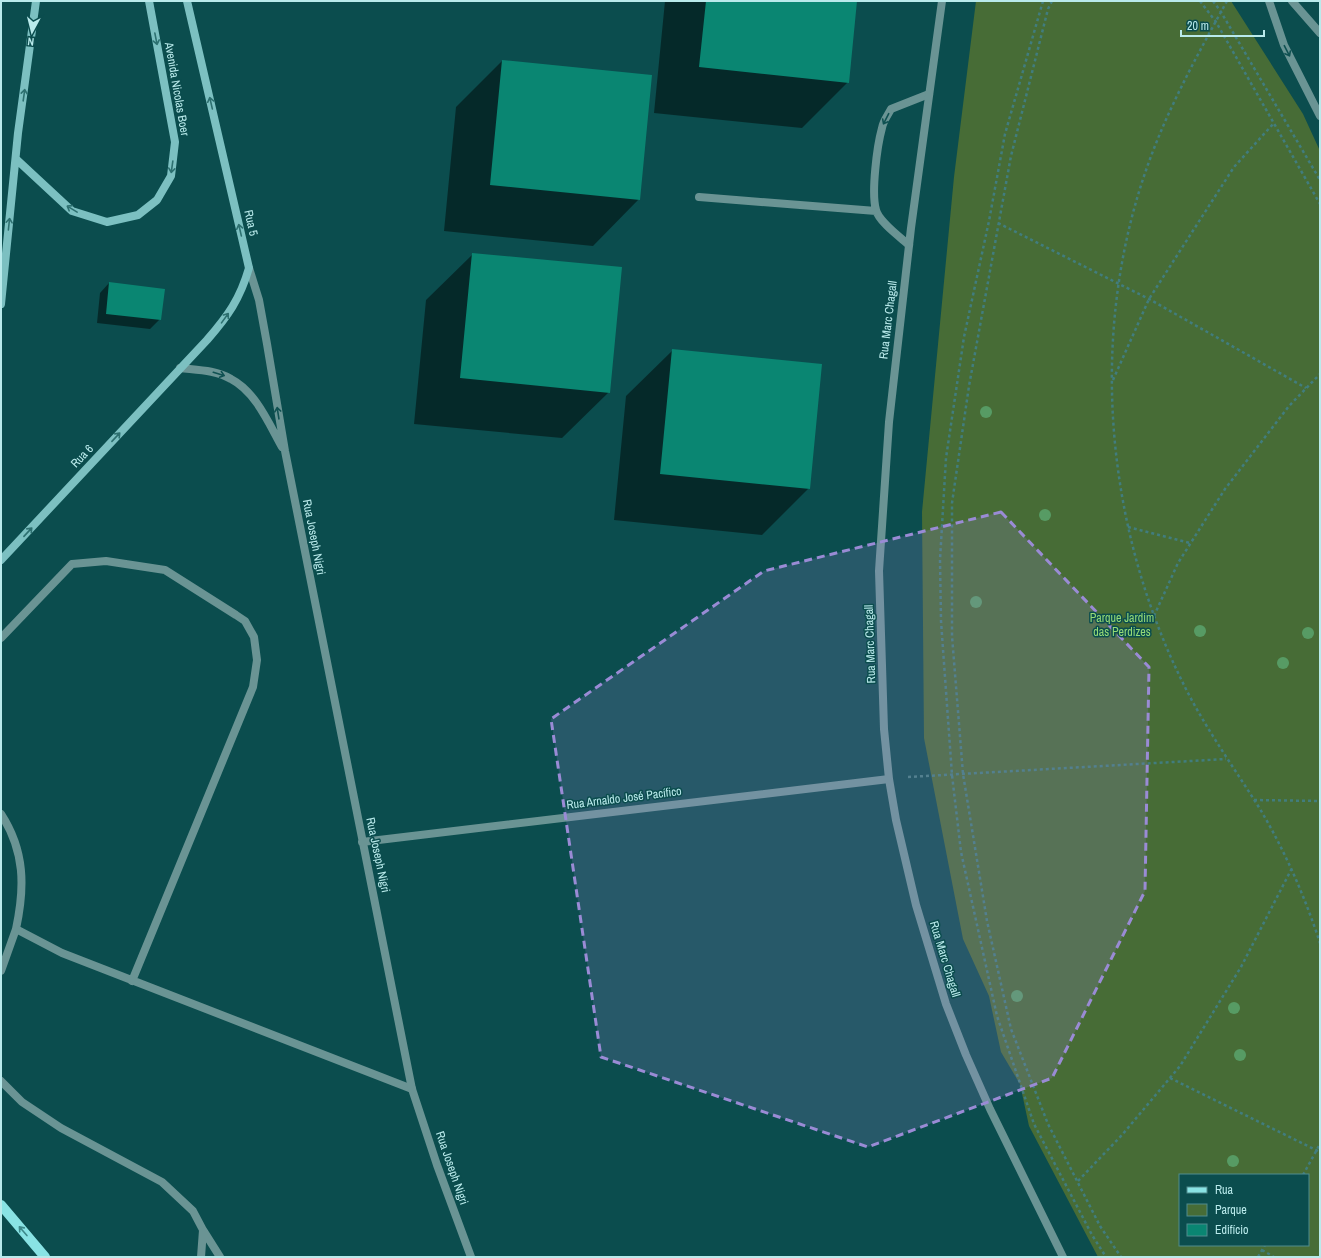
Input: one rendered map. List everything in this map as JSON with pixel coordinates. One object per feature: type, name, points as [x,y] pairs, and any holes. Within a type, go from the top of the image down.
[{"type":"main road","points":[[1,1206],[45,1257]]},
{"type":"street","points":[[1,304],[18,133],[36,1]]},
{"type":"street","name":"Avenida Nicolas Boer","points":[[16,159],[72,211],[107,222],[138,216],[157,200],[171,176],[175,142],[149,1]]},
{"type":"street","name":"Rua 5","points":[[187,1],[249,268],[258,300],[285,451]]},
{"type":"street","name":"Rua Marc Chagall","points":[[942,1],[929,94],[889,422],[878,570],[884,729],[889,779],[896,820],[916,905],[946,1004],[966,1055],[990,1109],[1063,1257]]},
{"type":"street","points":[[1269,1],[1284,45],[1320,116]]},
{"type":"street","points":[[1292,1],[1320,33]]},
{"type":"street","points":[[910,245],[889,228],[876,211],[874,192],[882,127],[891,109],[929,94]]},
{"type":"street","points":[[699,197],[876,211]]},
{"type":"street","name":"Rua 6","points":[[1,560],[226,317],[242,291],[249,268]]},
{"type":"street","points":[[180,368],[214,372],[231,378],[243,387],[258,406],[285,451]]},
{"type":"street","name":"Rua Joseph Nigri","points":[[285,451],[412,1090],[471,1257]]},
{"type":"street","points":[[1,638],[72,564],[106,561],[165,570],[245,621],[254,637],[257,660],[254,687],[132,980]]},
{"type":"street","name":"Rua Arnaldo José Pacífico","points":[[362,842],[889,779]]},
{"type":"street","points":[[1,814],[12,832],[23,876],[22,900],[16,929],[1,971]]},
{"type":"street","points":[[16,929],[62,953],[412,1090]]},
{"type":"street","points":[[1,1081],[22,1102],[62,1128],[162,1182],[193,1211],[220,1257]]},
{"type":"street","points":[[202,1257],[203,1230]]},
{"type":"path","points":[[1043,1],[1005,134],[989,221],[964,336],[946,458],[940,560],[941,620],[952,775],[961,852],[997,1016],[1034,1124],[1092,1235],[1106,1257]]},
{"type":"path","points":[[1052,1],[1048,9],[1013,149],[998,223],[969,386],[952,503],[952,636],[964,774],[987,922],[1011,1029],[1048,1124],[1100,1226],[1121,1257]]},
{"type":"path","points":[[1200,1],[1216,22],[1320,204]]},
{"type":"path","points":[[1213,1],[1221,12],[1320,180]]},
{"type":"path","points":[[1227,1],[1178,90],[1152,153],[1132,217],[1119,284],[1112,351],[1113,419],[1120,486],[1128,527],[1154,617],[1181,679],[1227,759],[1254,800],[1292,870],[1312,917],[1320,943]]},
{"type":"path","points":[[1113,381],[1149,299],[1234,167],[1274,123]]},
{"type":"path","points":[[998,223],[1149,299],[1306,388]]},
{"type":"path","points":[[1154,617],[1178,563],[1225,489],[1289,406],[1320,374]]},
{"type":"path","points":[[1128,527],[1190,543]]},
{"type":"path","points":[[889,779],[1227,759]]},
{"type":"path","points":[[1254,800],[1320,801]]},
{"type":"path","points":[[1078,1181],[1122,1135],[1180,1066],[1241,967],[1292,870]]},
{"type":"path","points":[[1170,1078],[1318,1151]]},
{"type":"path","points":[[1304,1174],[1318,1151],[1320,1144]]},
{"type":"path","points":[[1258,1257],[1264,1246]]},
{"type":"path","points":[[1262,1250],[1274,1257]]},
{"type":"highlighted area","points":[[1001,512],[1149,667],[1145,891],[1052,1078],[868,1147],[601,1057],[551,719],[764,571]]},
{"type":"green space","name":"Parque Jardim das Perdizes","points":[[976,1],[1231,1],[1303,114],[1320,151],[1320,1257],[1098,1257],[1029,1126],[1020,1084],[1001,1052],[989,996],[963,939],[924,738],[922,512],[954,177]]},
{"type":"building","points":[[706,1],[857,1],[849,83],[699,67]]},
{"type":"building","points":[[502,60],[652,75],[640,200],[490,185]]},
{"type":"building","points":[[472,253],[622,267],[610,393],[460,378]]},
{"type":"building","points":[[109,282],[165,289],[161,320],[106,314]]},
{"type":"building","points":[[672,349],[822,364],[810,489],[660,474]]}]
